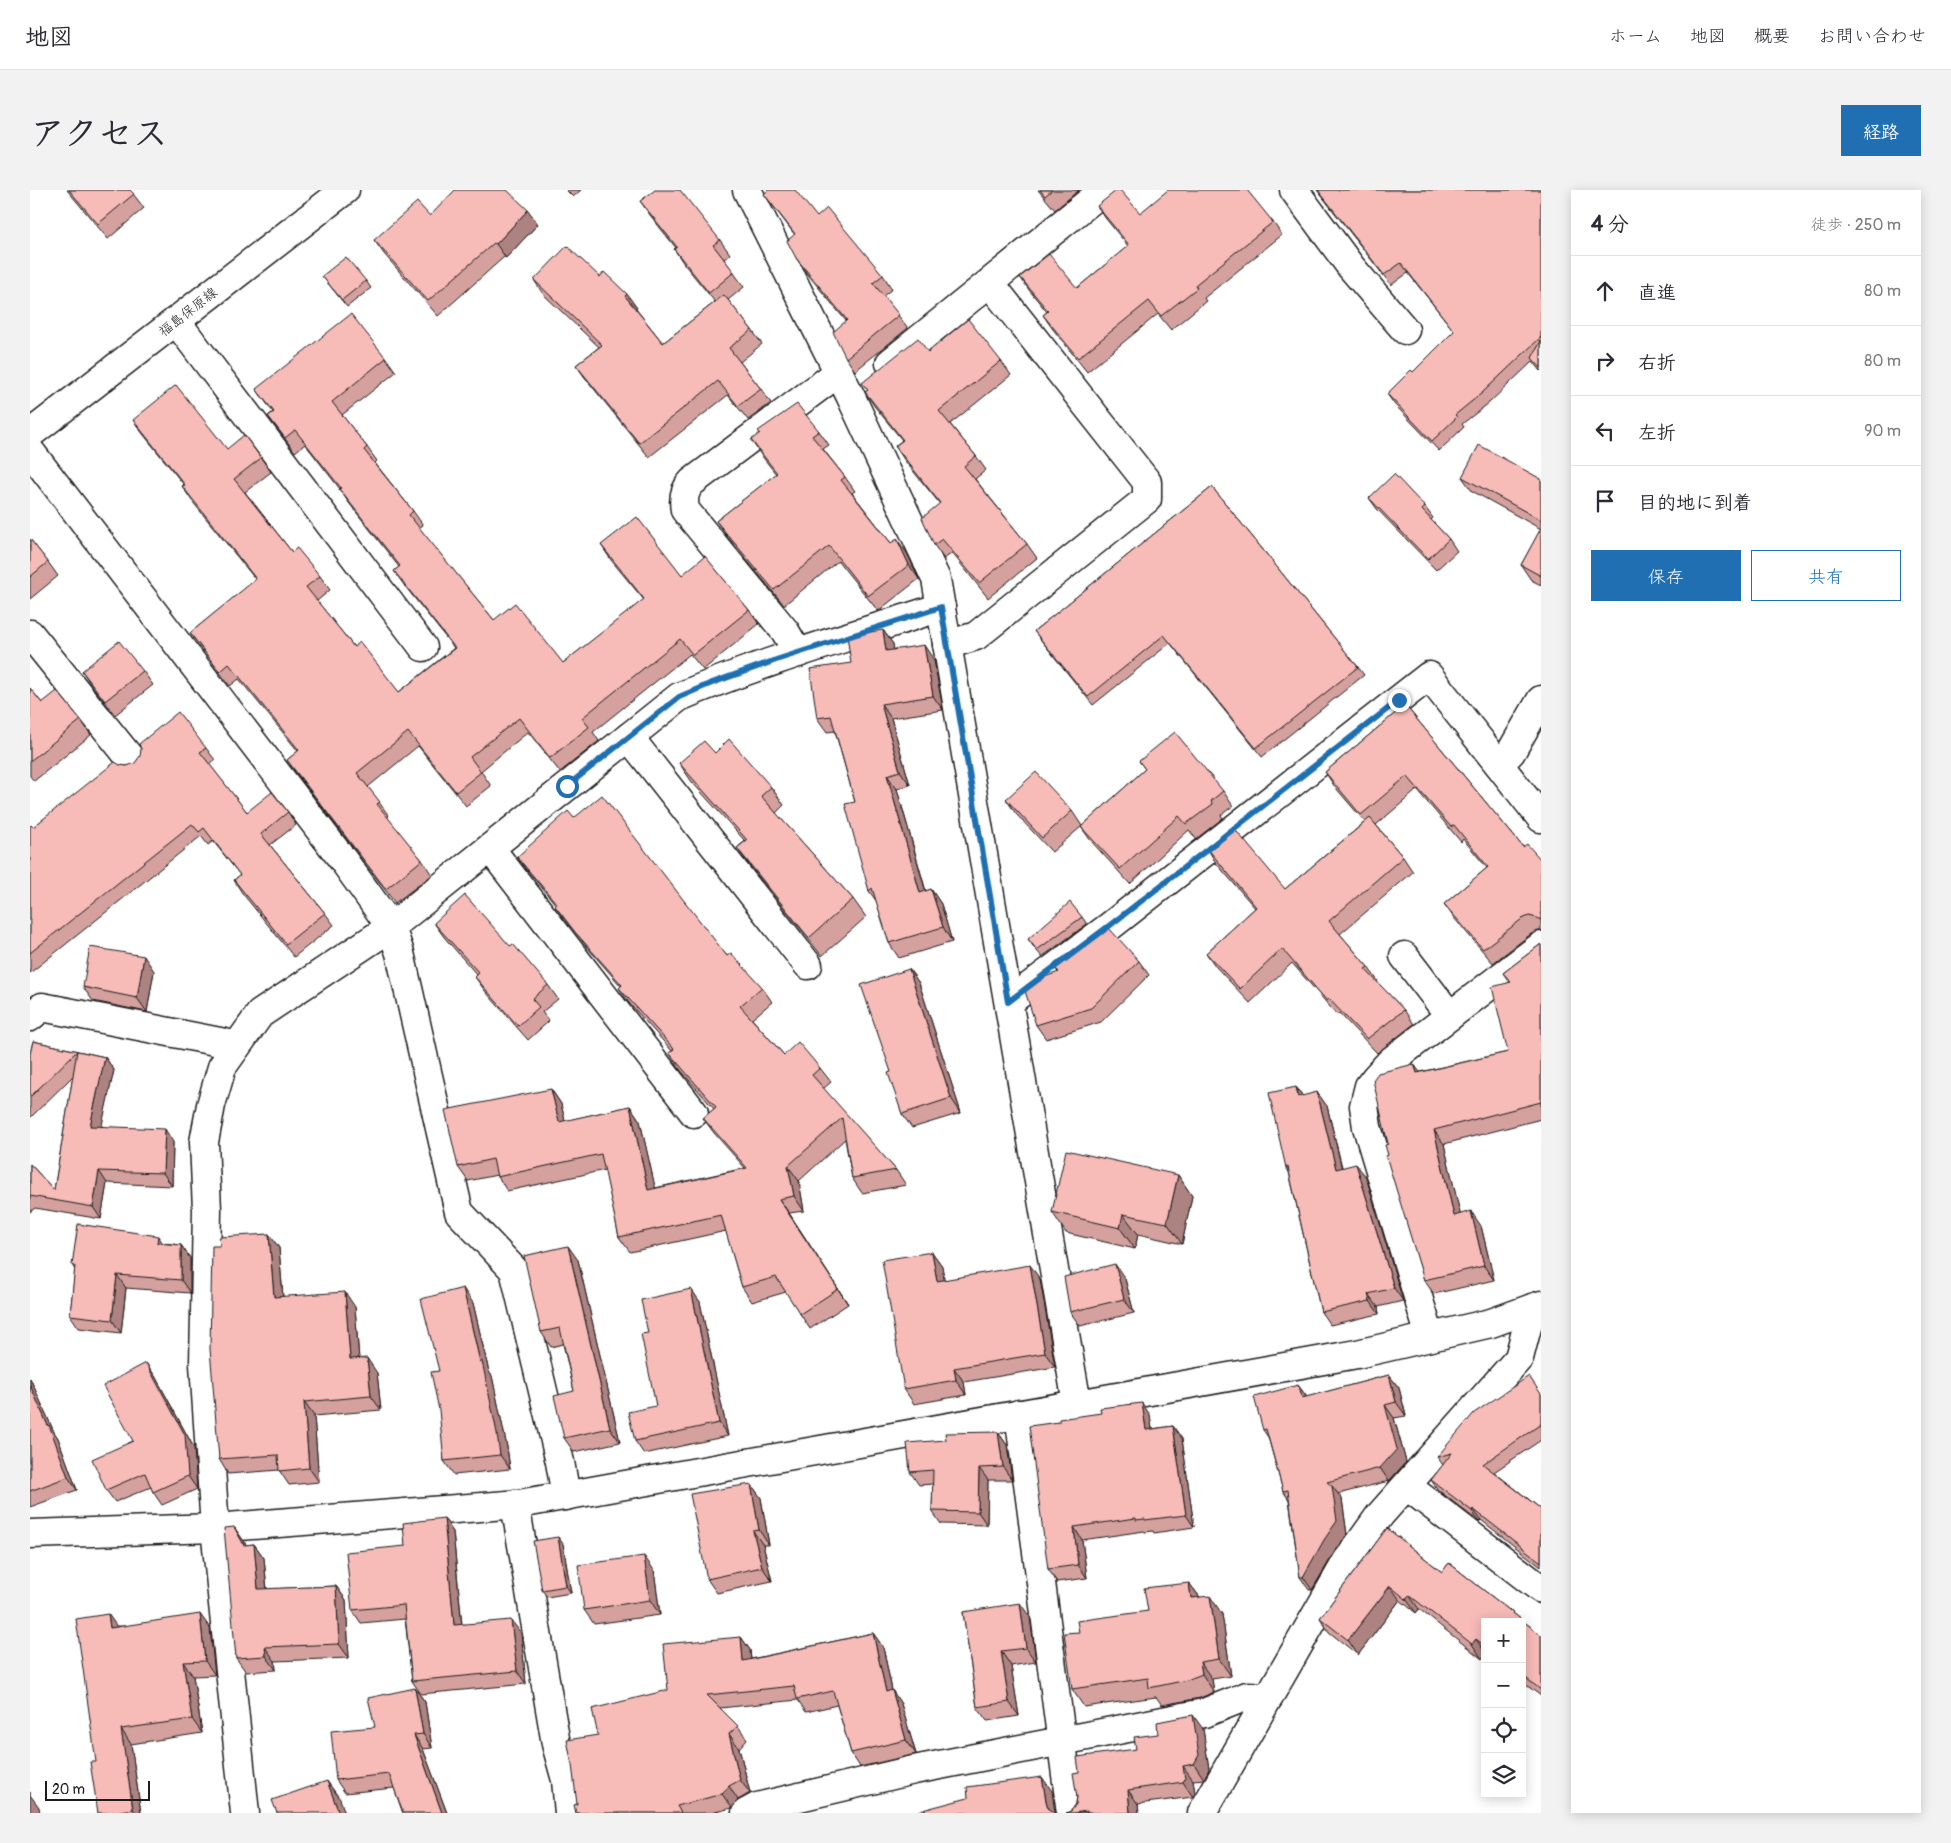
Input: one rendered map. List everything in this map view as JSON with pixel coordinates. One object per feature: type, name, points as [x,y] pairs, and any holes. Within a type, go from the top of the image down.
[{"type":"street","name":"福島保原線","points":[[30,434],[345,190]]},
{"type":"street","points":[[747,190],[844,384],[936,580],[1077,1404]]},
{"type":"street","points":[[798,653],[785,631],[685,510],[683,500],[688,486],[844,384],[990,283],[1104,190]]},
{"type":"street","points":[[1294,190],[1351,267],[1406,330]]},
{"type":"street","points":[[947,645],[976,636],[1147,499],[1147,482],[990,283]]},
{"type":"street","points":[[176,321],[423,647]]},
{"type":"street","points":[[30,452],[343,860],[391,927],[400,953],[459,1212],[514,1270],[560,1462],[566,1496]]},
{"type":"street","points":[[245,1813],[215,1528],[204,1364],[207,1210],[204,1142],[211,1106],[222,1067],[260,1014],[391,927],[679,697],[712,683],[798,653],[941,607]]},
{"type":"street","points":[[30,634],[134,763]]},
{"type":"street","points":[[1008,1002],[1109,926],[1429,676],[1541,818]]},
{"type":"street","points":[[1499,764],[1511,752],[1541,700]]},
{"type":"street","points":[[629,737],[808,965]]},
{"type":"street","points":[[490,848],[694,1113]]},
{"type":"street","points":[[1430,1337],[1368,1127],[1364,1106],[1369,1086],[1391,1061],[1541,946]]},
{"type":"street","points":[[1404,956],[1450,1016]]},
{"type":"street","points":[[30,1017],[42,1007],[226,1044],[234,1049]]},
{"type":"street","points":[[30,1534],[215,1528],[515,1504],[1357,1354],[1491,1323],[1537,1307]]},
{"type":"street","points":[[1202,1813],[1347,1561],[1366,1533],[1519,1358],[1537,1307]]},
{"type":"street","points":[[1019,1414],[1070,1813]]},
{"type":"street","points":[[1407,1486],[1541,1589]]},
{"type":"street","points":[[515,1504],[556,1744],[566,1780],[569,1813]]},
{"type":"street","points":[[746,1813],[757,1807],[914,1770],[1204,1713],[1248,1696],[1269,1697]]},
{"type":"building","points":[[69,190],[130,190],[134,194],[98,224]]},
{"type":"building","points":[[455,190],[507,190],[528,210],[496,244],[494,243],[428,301],[374,240],[417,202],[430,216]]},
{"type":"building","points":[[655,190],[680,190],[720,240],[713,245],[734,272],[709,293],[674,249],[677,247],[640,201]]},
{"type":"building","points":[[768,190],[795,190],[817,217],[827,208],[883,275],[873,283],[899,315],[846,358],[833,332],[847,320],[796,258],[787,241],[795,234],[764,194]]},
{"type":"building","points":[[1040,190],[1052,190],[1045,196]]},
{"type":"building","points":[[1117,190],[1120,190],[1140,213],[1168,190],[1247,190],[1273,222],[1195,285],[1197,288],[1161,316],[1149,301],[1078,358],[1043,315],[1048,311],[1020,277],[1049,254],[1077,288],[1129,245],[1097,206]]},
{"type":"building","points":[[1318,190],[1541,190],[1541,337],[1482,393],[1455,415],[1457,417],[1432,441],[1387,394],[1411,370],[1413,372],[1454,331],[1401,263],[1384,275]]},
{"type":"building","points":[[567,246],[600,277],[604,272],[627,294],[625,296],[663,343],[724,295],[752,330],[729,348],[761,389],[738,406],[718,381],[639,443],[576,365],[602,345],[534,280]]},
{"type":"building","points":[[346,257],[366,281],[342,300],[322,276]]},
{"type":"building","points":[[351,314],[386,358],[332,402],[367,447],[364,450],[413,511],[409,515],[494,620],[515,603],[563,663],[644,599],[601,545],[637,517],[682,575],[705,556],[749,610],[693,655],[680,639],[582,718],[589,727],[550,758],[519,718],[470,757],[481,772],[456,792],[408,732],[357,773],[380,802],[377,804],[422,860],[386,889],[287,760],[299,750],[229,664],[220,672],[190,633],[256,579],[182,486],[185,485],[133,420],[176,385],[227,449],[244,435],[261,458],[234,479],[292,552],[297,548],[320,576],[306,587],[354,647],[360,642],[399,692],[455,648],[394,571],[400,566],[339,489],[341,488],[295,430],[285,438],[268,416],[274,412],[256,389]]},
{"type":"building","points":[[968,319],[1001,361],[939,411],[976,456],[964,466],[1027,544],[979,583],[942,539],[934,545],[922,518],[940,503],[895,446],[903,440],[865,392],[868,390],[862,383],[918,338],[928,352]]},
{"type":"building","points":[[1541,341],[1541,368],[1532,358]]},
{"type":"building","points":[[797,404],[819,431],[812,436],[845,477],[841,480],[891,543],[897,539],[909,565],[868,596],[829,546],[774,590],[716,521],[777,473],[751,440],[760,433],[758,431]]},
{"type":"building","points":[[1479,445],[1541,479],[1541,520],[1462,477]]},
{"type":"building","points":[[1394,474],[1425,507],[1422,510],[1449,539],[1428,559],[1369,498]]},
{"type":"building","points":[[1212,487],[1358,667],[1256,748],[1164,635],[1088,697],[1034,631]]},
{"type":"building","points":[[1541,528],[1541,576],[1521,565]]},
{"type":"building","points":[[30,539],[48,562],[30,577]]},
{"type":"building","points":[[883,630],[886,651],[924,645],[933,696],[881,704],[900,771],[887,775],[920,893],[931,889],[943,927],[889,943],[872,888],[869,891],[845,804],[855,802],[831,716],[817,718],[810,669],[851,663],[847,636]]},
{"type":"building","points":[[119,641],[143,671],[105,701],[82,671]]},
{"type":"building","points":[[30,688],[42,703],[57,691],[81,720],[30,761]]},
{"type":"building","points":[[1405,705],[1523,847],[1527,844],[1541,860],[1541,920],[1529,916],[1522,919],[1483,949],[1444,904],[1488,867],[1454,825],[1451,827],[1407,776],[1361,815],[1325,772]]},
{"type":"building","points":[[178,712],[206,748],[200,752],[247,812],[272,792],[288,812],[261,834],[325,913],[286,944],[234,880],[240,875],[204,828],[199,832],[192,824],[30,953],[30,826],[33,827],[115,762],[127,766],[135,763],[140,756],[141,749],[139,744]]},
{"type":"building","points":[[1175,732],[1223,791],[1211,801],[1213,804],[1186,824],[1179,816],[1120,869],[1081,827],[1145,769],[1139,761]]},
{"type":"building","points":[[729,739],[771,787],[761,796],[853,899],[809,938],[737,848],[747,840],[679,763],[704,741],[715,753]]},
{"type":"building","points":[[1036,772],[1072,811],[1042,838],[1006,799]]},
{"type":"building","points":[[602,795],[727,956],[731,953],[762,987],[740,1006],[784,1055],[798,1042],[820,1068],[812,1075],[896,1170],[852,1178],[842,1118],[788,1166],[794,1196],[779,1199],[838,1289],[800,1314],[776,1277],[742,1287],[721,1215],[619,1237],[601,1154],[497,1177],[493,1159],[458,1167],[445,1110],[551,1089],[559,1122],[630,1106],[648,1190],[747,1168],[703,1118],[716,1107],[669,1053],[674,1049],[619,988],[622,985],[575,932],[555,906],[557,904],[517,857],[568,811],[574,818]]},
{"type":"building","points":[[1370,818],[1403,857],[1329,921],[1368,967],[1365,969],[1404,1010],[1367,1039],[1329,999],[1327,1001],[1282,949],[1240,989],[1206,953],[1256,907],[1207,848],[1233,827],[1285,889]]},
{"type":"building","points":[[465,895],[510,946],[513,944],[548,985],[532,999],[539,1007],[518,1026],[475,977],[479,973],[434,923]]},
{"type":"building","points":[[1070,902],[1082,917],[1037,950],[1028,939]]},
{"type":"building","points":[[1107,926],[1139,961],[1091,1008],[1036,1025],[1024,988],[1035,980],[1059,972],[1053,966]]},
{"type":"building","points":[[1541,944],[1541,1102],[1434,1130],[1454,1216],[1471,1211],[1484,1266],[1424,1280],[1386,1156],[1388,1155],[1385,1145],[1388,1144],[1373,1080],[1378,1073],[1414,1064],[1417,1073],[1508,1052],[1492,987],[1511,982],[1503,973]]},
{"type":"building","points":[[90,947],[144,956],[137,998],[83,987]]},
{"type":"building","points":[[909,969],[951,1098],[902,1114],[888,1073],[891,1072],[861,985]]},
{"type":"building","points":[[33,1041],[105,1057],[90,1126],[165,1129],[163,1173],[99,1171],[93,1207],[30,1196],[30,1164],[54,1190],[77,1051],[30,1097],[30,1054]]},
{"type":"building","points":[[1296,1087],[1298,1097],[1317,1092],[1336,1169],[1356,1164],[1394,1288],[1368,1294],[1370,1301],[1321,1312],[1269,1093]]},
{"type":"building","points":[[1066,1150],[1178,1175],[1167,1223],[1123,1214],[1120,1228],[1052,1212]]},
{"type":"building","points":[[78,1224],[158,1236],[157,1243],[181,1245],[181,1280],[117,1275],[112,1320],[70,1315],[75,1266],[72,1265]]},
{"type":"building","points":[[269,1234],[274,1297],[345,1292],[350,1359],[367,1358],[371,1396],[304,1402],[309,1468],[279,1471],[278,1455],[219,1459],[210,1349],[212,1246],[220,1246],[219,1237]]},
{"type":"building","points":[[568,1246],[610,1428],[564,1438],[554,1396],[574,1391],[560,1328],[541,1332],[524,1256]]},
{"type":"building","points":[[932,1252],[937,1281],[1030,1265],[1045,1353],[954,1368],[956,1380],[904,1389],[882,1260]]},
{"type":"building","points":[[1115,1264],[1124,1299],[1070,1312],[1064,1277]]},
{"type":"building","points":[[463,1288],[480,1362],[482,1361],[500,1455],[444,1461],[439,1410],[431,1372],[439,1371],[421,1299]]},
{"type":"building","points":[[691,1289],[719,1423],[635,1441],[628,1412],[656,1406],[641,1334],[648,1333],[641,1300]]},
{"type":"building","points":[[146,1363],[185,1435],[188,1476],[153,1492],[145,1473],[106,1490],[92,1459],[133,1441],[103,1386]]},
{"type":"building","points":[[1389,1375],[1396,1402],[1385,1405],[1397,1449],[1380,1468],[1327,1482],[1332,1486],[1337,1521],[1303,1577],[1300,1577],[1288,1490],[1283,1491],[1266,1429],[1263,1430],[1254,1397],[1298,1385],[1302,1398]]},
{"type":"building","points":[[1529,1376],[1541,1394],[1541,1424],[1483,1464],[1541,1509],[1541,1562],[1473,1509],[1472,1511],[1431,1480],[1452,1453],[1437,1457],[1474,1413]]},
{"type":"building","points":[[30,1385],[49,1425],[68,1477],[30,1491]]},
{"type":"building","points":[[1142,1403],[1146,1430],[1173,1426],[1186,1515],[1145,1520],[1136,1520],[1136,1518],[1074,1527],[1078,1565],[1048,1569],[1029,1426],[1059,1422],[1059,1419],[1101,1413],[1100,1408]]},
{"type":"building","points":[[998,1432],[1003,1467],[979,1468],[978,1512],[932,1511],[933,1470],[910,1472],[907,1443],[946,1440],[945,1433]]},
{"type":"building","points":[[751,1484],[759,1530],[753,1531],[762,1567],[707,1579],[690,1494]]},
{"type":"building","points":[[444,1518],[454,1625],[511,1620],[517,1671],[412,1681],[404,1605],[352,1610],[346,1552],[405,1546],[403,1523]]},
{"type":"building","points":[[234,1527],[244,1545],[254,1544],[258,1589],[336,1586],[339,1644],[265,1647],[266,1656],[236,1658],[224,1528]]},
{"type":"building","points":[[1387,1528],[1442,1572],[1449,1563],[1519,1618],[1481,1618],[1481,1643],[1476,1639],[1472,1644],[1409,1595],[1406,1599],[1390,1586],[1348,1640],[1320,1618]]},
{"type":"building","points":[[558,1537],[566,1586],[542,1590],[533,1541]]},
{"type":"building","points":[[644,1556],[650,1600],[584,1610],[578,1565]]},
{"type":"building","points":[[1189,1583],[1191,1598],[1210,1596],[1219,1659],[1200,1662],[1202,1674],[1187,1680],[1149,1688],[1148,1678],[1072,1689],[1064,1633],[1079,1632],[1077,1621],[1148,1611],[1144,1588]]},
{"type":"building","points":[[1020,1603],[1026,1648],[1001,1651],[1009,1702],[977,1707],[963,1612]]},
{"type":"building","points":[[108,1614],[110,1628],[200,1614],[205,1661],[183,1662],[192,1719],[121,1729],[133,1809],[98,1813],[90,1762],[96,1762],[76,1619]]},
{"type":"building","points":[[1526,1623],[1541,1635],[1541,1690],[1526,1678]]},
{"type":"building","points":[[873,1633],[886,1692],[892,1690],[906,1740],[851,1753],[833,1691],[797,1699],[794,1686],[707,1695],[738,1726],[729,1734],[740,1780],[729,1786],[722,1794],[677,1806],[681,1813],[576,1813],[574,1805],[577,1804],[567,1740],[598,1735],[592,1709],[668,1690],[663,1644],[741,1637],[743,1661]]},
{"type":"building","points":[[415,1688],[423,1734],[414,1735],[442,1813],[403,1813],[389,1774],[336,1780],[331,1731],[375,1727],[368,1698]]},
{"type":"building","points":[[1193,1715],[1199,1755],[1194,1764],[1183,1766],[1185,1779],[1183,1782],[1128,1790],[1130,1813],[1087,1813],[1087,1811],[1066,1813],[1071,1811],[1076,1804],[1077,1797],[1073,1773],[1079,1772],[1077,1757],[1136,1749],[1134,1737],[1158,1734],[1157,1722]]},
{"type":"building","points":[[1042,1777],[1048,1808],[1055,1813],[911,1813],[968,1798],[967,1787]]},
{"type":"building","points":[[327,1781],[339,1813],[277,1813],[272,1800]]},
{"type":"route","points":[[567,786],[679,697],[779,659],[941,607],[1008,1002],[1109,926],[1399,700]]}]
